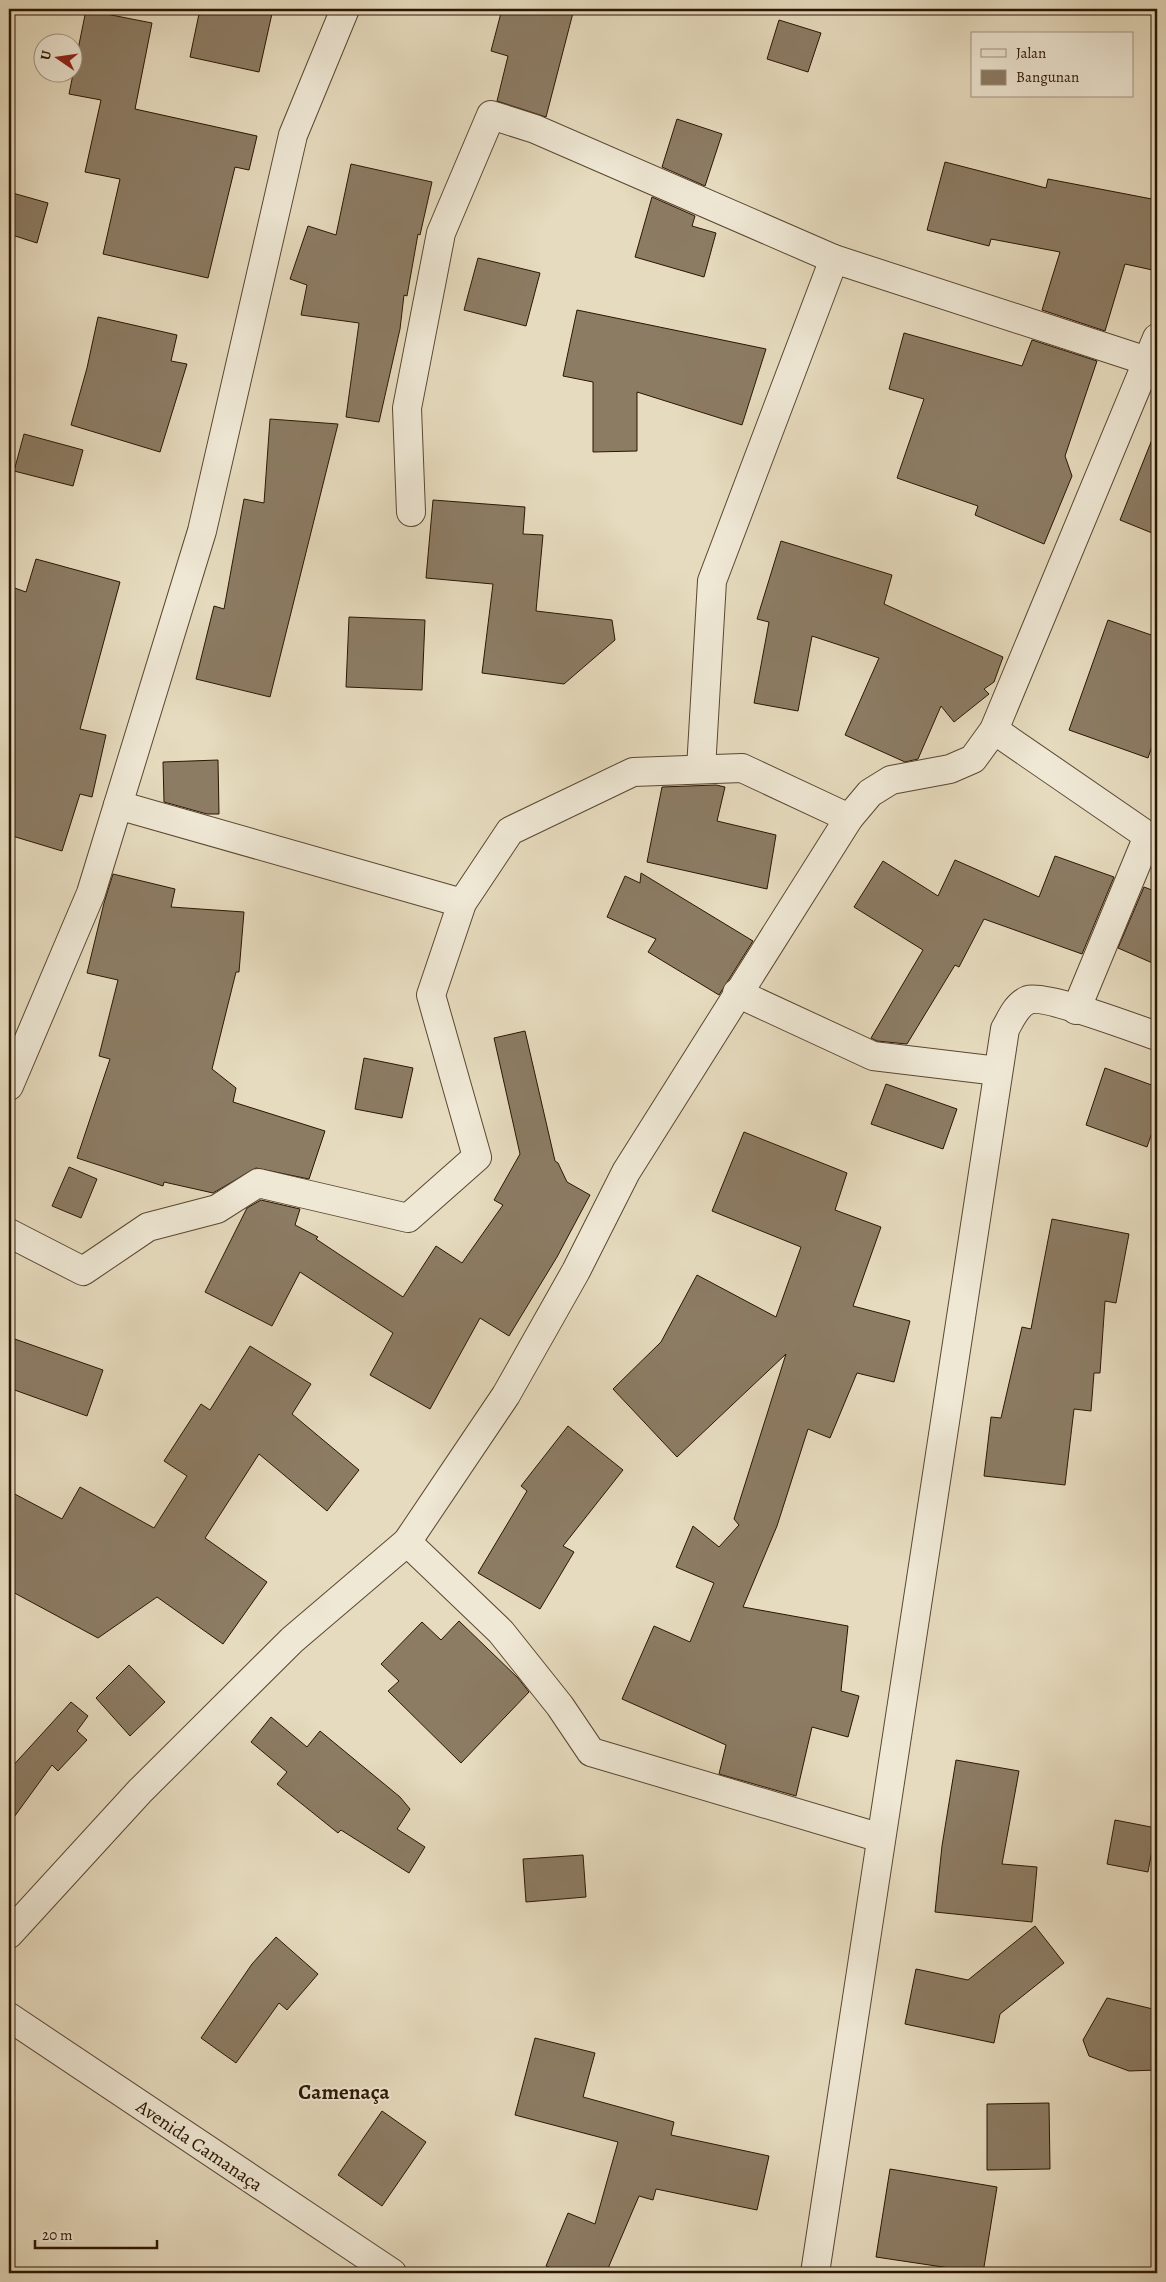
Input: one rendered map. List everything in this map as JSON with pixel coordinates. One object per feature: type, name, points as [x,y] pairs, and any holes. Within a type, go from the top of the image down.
[{"type":"street","points":[[9,1086],[91,893],[202,531],[293,135],[345,9]]},
{"type":"street","points":[[9,1934],[140,1791],[285,1647],[407,1542],[506,1395],[576,1271],[626,1172],[849,818],[870,793],[890,780],[950,769],[973,759],[994,730],[1152,349],[834,259],[535,129],[490,115],[441,233],[407,408],[412,512]]},
{"type":"street","points":[[701,770],[712,581],[834,259]]},
{"type":"street","points":[[994,730],[1148,836],[1076,1010]]},
{"type":"street","points":[[9,1232],[83,1271],[148,1227],[217,1209],[258,1183],[408,1218],[477,1157],[431,995],[462,903],[510,831],[633,772],[742,768],[849,818]]},
{"type":"street","points":[[118,805],[462,903]]},
{"type":"street","points":[[738,993],[873,1056],[998,1071]]},
{"type":"street","points":[[815,2273],[1005,1030],[1016,1009],[1029,1000],[1049,1001],[1157,1036]]},
{"type":"street","points":[[407,1542],[501,1632],[560,1706],[591,1752],[881,1838]]},
{"type":"street","name":"Avenida Camanaça","points":[[9,2017],[392,2273]]},
{"type":"building","points":[[200,9],[273,9],[259,72],[190,57]]},
{"type":"building","points":[[502,9],[574,9],[546,117],[497,101],[508,56],[491,51]]},
{"type":"building","points":[[86,10],[152,23],[135,109],[257,136],[249,170],[235,167],[208,278],[103,254],[120,179],[85,172],[101,100],[69,94],[71,82],[82,82],[82,32]]},
{"type":"building","points":[[779,20],[821,33],[808,72],[767,59]]},
{"type":"building","points":[[677,119],[722,134],[705,186],[662,167]]},
{"type":"building","points":[[945,162],[1046,188],[1048,179],[1157,200],[1157,271],[1125,264],[1105,331],[1042,310],[1060,252],[991,239],[989,246],[927,230]]},
{"type":"building","points":[[351,164],[432,182],[420,235],[418,234],[407,296],[404,295],[400,329],[379,422],[346,417],[359,323],[301,315],[307,285],[290,279],[308,226],[336,235]]},
{"type":"building","points":[[9,192],[48,203],[37,243],[9,234]]},
{"type":"building","points":[[652,197],[695,216],[692,226],[716,233],[704,277],[635,257]]},
{"type":"building","points":[[478,258],[540,273],[526,326],[464,310]]},
{"type":"building","points":[[577,310],[766,349],[742,425],[637,392],[637,451],[593,452],[593,382],[563,376]]},
{"type":"building","points":[[98,317],[177,335],[171,361],[187,364],[160,452],[71,425],[87,368]]},
{"type":"building","points":[[904,333],[1022,366],[1032,340],[1097,361],[1065,456],[1072,476],[1044,544],[975,515],[978,506],[897,478],[924,399],[889,389]]},
{"type":"building","points":[[270,419],[338,424],[270,697],[196,679],[214,606],[224,609],[244,499],[264,503]]},
{"type":"building","points":[[1155,432],[1157,432],[1157,535],[1120,520]]},
{"type":"building","points":[[24,434],[83,450],[73,486],[14,471]]},
{"type":"building","points":[[433,500],[525,507],[523,534],[543,535],[536,611],[612,620],[615,640],[564,684],[482,673],[493,584],[426,578]]},
{"type":"building","points":[[781,541],[892,575],[884,604],[1003,657],[994,682],[984,689],[989,694],[954,722],[941,706],[918,759],[905,762],[845,735],[879,658],[812,636],[798,711],[754,703],[769,622],[757,619]]},
{"type":"building","points":[[36,559],[120,582],[80,729],[106,735],[92,797],[80,794],[62,851],[9,835],[9,586],[26,592]]},
{"type":"building","points":[[349,617],[425,620],[422,690],[346,687]]},
{"type":"building","points":[[1108,620],[1157,637],[1157,731],[1148,758],[1069,730]]},
{"type":"building","points":[[218,760],[219,814],[207,814],[164,802],[163,762]]},
{"type":"building","points":[[716,785],[725,787],[717,821],[776,835],[767,889],[647,862],[662,787]]},
{"type":"building","points":[[1055,856],[1114,877],[1082,954],[984,919],[959,967],[955,965],[907,1044],[877,1041],[871,1038],[923,950],[854,907],[883,861],[938,896],[955,860],[1039,897]]},
{"type":"building","points":[[641,873],[753,941],[719,995],[648,952],[656,939],[607,917],[625,876],[640,883]]},
{"type":"building","points":[[113,874],[175,889],[171,907],[244,912],[239,972],[236,972],[212,1069],[236,1088],[233,1102],[325,1131],[309,1179],[256,1168],[213,1193],[164,1182],[163,1186],[77,1158],[110,1059],[99,1056],[118,980],[87,973]]},
{"type":"building","points":[[1144,887],[1157,892],[1157,965],[1118,948]]},
{"type":"building","points":[[525,1031],[555,1161],[558,1163],[567,1182],[590,1195],[557,1257],[509,1336],[480,1318],[430,1409],[370,1375],[393,1333],[300,1272],[272,1326],[205,1292],[247,1208],[261,1200],[300,1209],[295,1225],[318,1237],[316,1239],[403,1297],[436,1246],[462,1263],[503,1205],[494,1200],[520,1154],[494,1038]]},
{"type":"building","points":[[364,1058],[413,1068],[402,1118],[355,1109]]},
{"type":"building","points":[[1105,1068],[1157,1087],[1157,1118],[1147,1147],[1086,1125]]},
{"type":"building","points":[[886,1084],[957,1109],[943,1149],[871,1124]]},
{"type":"building","points":[[744,1132],[847,1173],[835,1210],[881,1227],[853,1306],[910,1321],[894,1382],[857,1373],[830,1438],[808,1429],[777,1526],[743,1607],[848,1626],[841,1691],[859,1696],[848,1737],[812,1727],[796,1796],[719,1774],[726,1745],[622,1699],[654,1626],[690,1642],[714,1583],[676,1567],[693,1526],[719,1547],[739,1525],[734,1519],[786,1354],[677,1457],[613,1389],[661,1342],[697,1275],[776,1317],[801,1247],[712,1211]]},
{"type":"building","points":[[69,1167],[97,1179],[81,1218],[52,1206]]},
{"type":"building","points":[[1052,1219],[1129,1234],[1116,1303],[1105,1301],[1100,1373],[1094,1373],[1091,1411],[1074,1409],[1065,1485],[984,1476],[991,1417],[1001,1418],[1022,1327],[1031,1329]]},
{"type":"building","points":[[9,1337],[103,1370],[87,1416],[9,1388]]},
{"type":"building","points":[[250,1346],[311,1384],[292,1414],[359,1470],[327,1511],[259,1454],[205,1538],[267,1582],[223,1644],[157,1597],[98,1638],[9,1590],[9,1491],[62,1519],[80,1487],[154,1528],[187,1476],[164,1461],[201,1404],[210,1410]]},
{"type":"building","points":[[568,1426],[623,1470],[563,1546],[574,1552],[540,1609],[478,1573],[527,1491],[521,1486]]},
{"type":"building","points":[[459,1621],[518,1678],[529,1692],[461,1763],[388,1691],[399,1681],[381,1664],[422,1622],[441,1640]]},
{"type":"building","points":[[129,1665],[165,1702],[130,1736],[96,1698]]},
{"type":"building","points":[[71,1702],[88,1716],[77,1731],[87,1740],[58,1771],[52,1765],[9,1824],[9,1770]]},
{"type":"building","points":[[271,1717],[307,1747],[320,1731],[400,1797],[410,1809],[397,1829],[425,1847],[409,1873],[341,1830],[338,1833],[277,1784],[287,1772],[251,1742]]},
{"type":"building","points":[[956,1760],[1019,1771],[1002,1864],[1037,1867],[1032,1922],[935,1912],[942,1846]]},
{"type":"building","points":[[1115,1820],[1156,1828],[1148,1872],[1107,1864]]},
{"type":"building","points":[[583,1855],[586,1897],[526,1902],[523,1859]]},
{"type":"building","points":[[1035,1926],[1064,1963],[1000,2014],[994,2043],[905,2024],[916,1969],[968,1980]]},
{"type":"building","points":[[276,1937],[318,1974],[287,2010],[279,2003],[236,2063],[201,2038],[252,1964]]},
{"type":"building","points":[[1107,1998],[1157,2010],[1157,2070],[1129,2071],[1089,2056],[1083,2040]]},
{"type":"building","points":[[535,2038],[595,2053],[583,2097],[674,2122],[671,2135],[769,2156],[757,2210],[656,2189],[653,2200],[639,2196],[606,2273],[563,2273],[546,2266],[568,2213],[595,2224],[618,2142],[515,2115]]},
{"type":"building","points":[[1049,2103],[1050,2169],[987,2170],[987,2104]]},
{"type":"building","points":[[382,2111],[426,2142],[382,2206],[338,2175]]},
{"type":"building","points":[[890,2169],[997,2187],[983,2273],[876,2257]]},
{"type":"district","name":"Camenaça","points":[[344,2092]]}]
